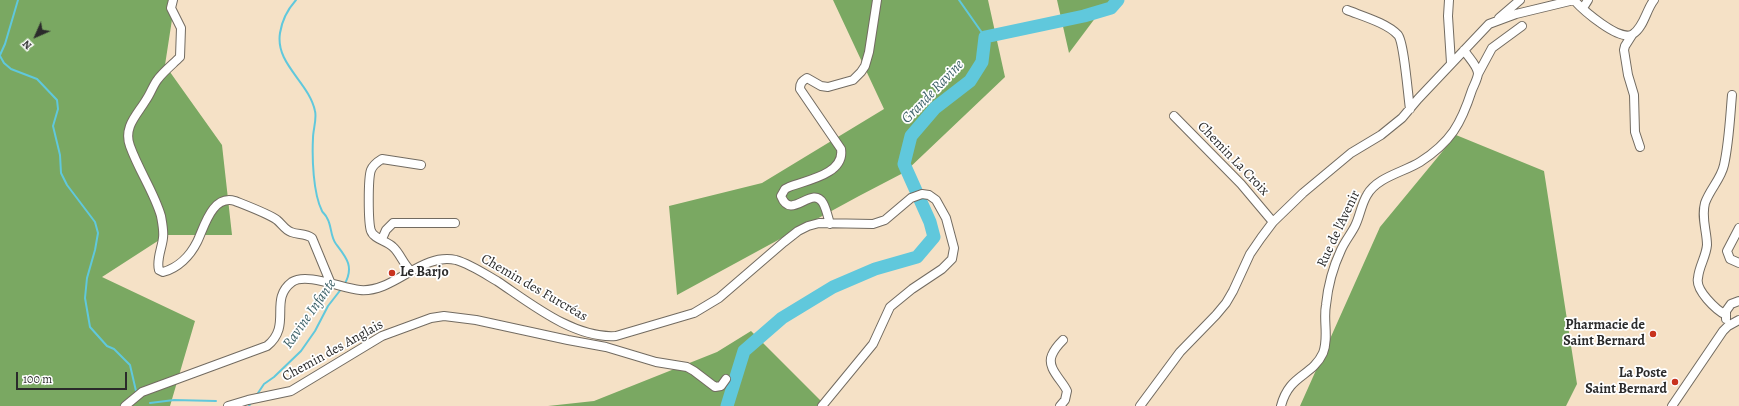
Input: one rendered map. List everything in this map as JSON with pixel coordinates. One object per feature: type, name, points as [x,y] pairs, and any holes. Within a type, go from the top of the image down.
[{"type":"street","points":[[172,0],[171,8],[181,28],[180,57],[158,78],[146,101],[133,119],[129,127],[128,137],[136,160],[152,193],[161,217],[163,236],[158,264],[159,270],[163,272],[174,268],[185,260],[197,242],[212,210],[222,202],[234,201],[275,219],[290,232],[312,238],[331,284]]},
{"type":"street","points":[[830,224],[823,203],[819,198],[812,197],[794,206],[783,201],[781,196],[789,187],[832,169],[840,163],[842,155],[841,149],[837,142],[800,89],[800,85],[802,81],[807,78],[821,86],[828,87],[853,80],[861,72],[865,66],[869,52],[877,0]]},
{"type":"street","points":[[1449,0],[1448,16],[1451,63]]},
{"type":"street","points":[[1140,406],[1180,352],[1226,303],[1250,254],[1274,222],[1303,193],[1343,159],[1386,131],[1402,118],[1483,29],[1496,21],[1520,0]]},
{"type":"street","points":[[1496,21],[1516,14],[1574,0],[1610,30],[1624,35],[1632,35]]},
{"type":"street","points":[[1583,8],[1588,0]]},
{"type":"street","points":[[1640,147],[1635,132],[1634,95],[1628,75],[1624,50],[1654,0]]},
{"type":"street","points":[[1347,10],[1377,22],[1398,35],[1403,50],[1410,109]]},
{"type":"street","name":"Rue de l'Avenir","points":[[1281,406],[1283,397],[1290,386],[1311,369],[1323,353],[1325,345],[1325,308],[1328,286],[1342,248],[1356,225],[1362,205],[1368,193],[1382,182],[1420,162],[1443,145],[1458,127],[1478,74],[1492,48],[1522,26]]},
{"type":"street","points":[[1464,50],[1476,68],[1478,74]]},
{"type":"street","points":[[1726,315],[1719,312],[1705,296],[1698,285],[1698,277],[1706,252],[1707,243],[1703,215],[1706,202],[1724,165],[1732,95]]},
{"type":"street","name":"Chemin La Croix","points":[[1174,116],[1241,184],[1274,222]]},
{"type":"street","points":[[411,271],[406,267],[394,248],[371,232],[368,217],[370,171],[377,162],[382,159],[421,165]]},
{"type":"street","name":"Chemin des Furcréas","points":[[331,284],[360,290],[372,290],[428,263],[448,259],[458,261],[490,277],[566,324],[590,334],[616,336],[694,313],[718,298],[798,231],[808,226],[819,223],[873,224],[885,220],[910,198],[922,194],[929,195],[936,200],[946,218],[954,248],[952,259],[942,269],[912,289],[890,308],[873,344],[822,406]]},
{"type":"street","points":[[382,239],[386,230],[393,223],[455,223]]},
{"type":"street","points":[[1739,228],[1727,251],[1730,259],[1739,263]]},
{"type":"street","points":[[125,406],[142,392],[267,346],[276,336],[279,328],[281,320],[281,295],[283,290],[294,281],[312,279],[331,284]]},
{"type":"street","points":[[1728,326],[1726,311],[1729,306],[1739,301]]},
{"type":"street","name":"Chemin des Anglais","points":[[228,406],[248,400],[291,391],[382,336],[431,318],[444,316],[461,318],[606,347],[656,362],[687,367],[715,387],[721,386],[726,379]]},
{"type":"street","points":[[1672,406],[1728,326],[1739,320]]},
{"type":"street","points":[[566,324],[573,334],[568,340]]},
{"type":"street","name":"Chemin des Anglais","points":[[568,340],[590,334]]},
{"type":"street","points":[[1060,406],[1065,400],[1067,391],[1053,369],[1051,362],[1052,355],[1063,340]]},
{"type":"green space","points":[[0,0],[175,0],[165,65],[222,145],[232,235],[167,235],[102,277],[195,321],[170,406],[0,406]]},
{"type":"green space","points":[[833,0],[988,0],[1005,77],[905,172],[677,295],[669,206],[762,183],[884,109]]},
{"type":"green space","points":[[1057,0],[1115,0],[1099,13],[1069,53]]},
{"type":"green space","points":[[1456,135],[1544,171],[1577,384],[1566,406],[1300,406],[1380,227]]},
{"type":"green space","points":[[751,331],[826,406],[548,406],[594,401],[717,352]]},
{"type":"waterway","points":[[0,55],[5,44],[18,0]]},
{"type":"waterway","name":"Ravine Infante","points":[[296,0],[288,11],[282,24],[280,44],[287,64],[312,101],[315,111],[316,117],[313,135],[315,185],[319,204],[329,221],[334,241],[348,263],[349,273],[344,285]]},
{"type":"waterway","points":[[959,0],[985,37]]},
{"type":"waterway","name":"Grande Ravine","points":[[727,406],[744,351],[782,318],[833,287],[875,269],[917,257],[934,237],[930,222],[904,164],[911,136],[935,108],[970,81],[982,62],[985,37],[1084,16],[1111,8],[1118,0]]},
{"type":"waterway","points":[[0,56],[4,63],[11,69],[37,79],[57,100],[58,109],[53,126],[60,155],[61,173],[67,185],[95,222],[98,233],[87,278],[85,298],[90,327],[107,346],[114,349],[130,365],[136,391]]},
{"type":"waterway","name":"Ravine Infante","points":[[256,396],[264,384],[274,377],[301,351],[315,331],[328,306],[342,288]]},
{"type":"waterway","points":[[150,403],[174,400],[216,401]]},
{"type":"waterway","name":"Ravine Infante","points":[[249,406],[252,401]]},
{"type":"place","name":"Le Barjo","points":[[392,273]]},
{"type":"place","name":"Pharmacie de Saint Bernard","points":[[1653,334]]},
{"type":"place","name":"La Poste Saint Bernard","points":[[1675,382]]}]
